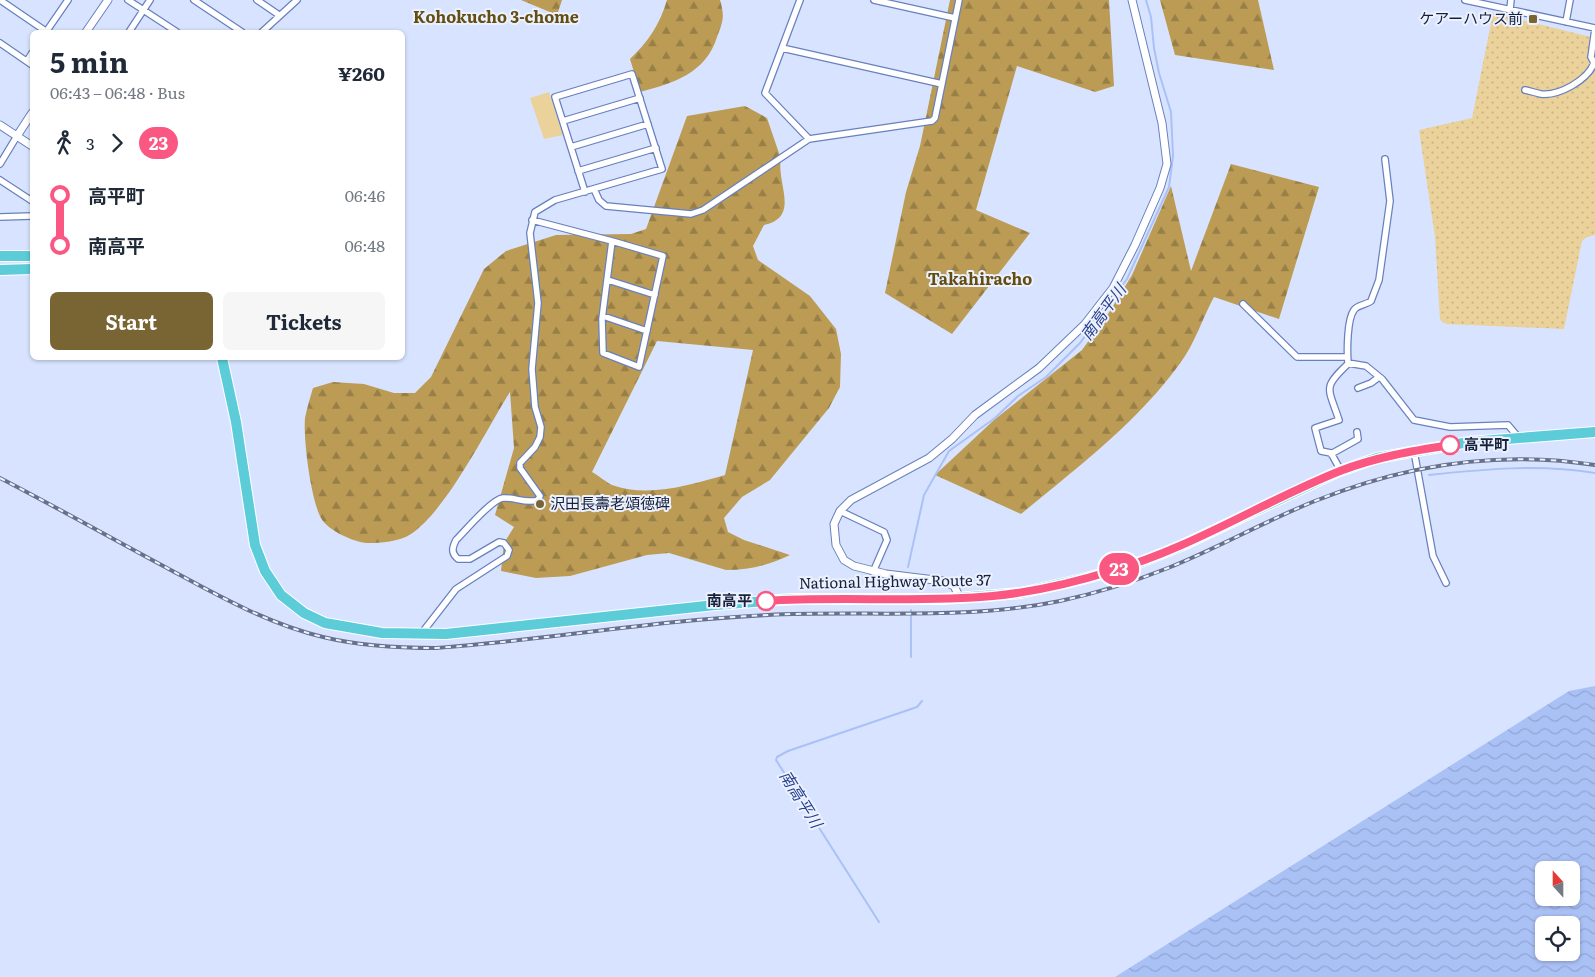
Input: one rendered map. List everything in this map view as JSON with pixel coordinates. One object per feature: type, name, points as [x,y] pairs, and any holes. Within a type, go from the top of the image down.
[{"type":"highway","points":[[0,256],[30,256]]},
{"type":"highway","points":[[0,270],[30,269]]},
{"type":"highway","name":"National Highway Route 37","points":[[215,360],[227,381]]},
{"type":"highway","name":"National Highway Route 37","points":[[222,360],[255,545],[273,586],[293,606],[325,623],[363,631],[420,635],[446,634],[716,605],[792,599],[960,598],[1029,591],[1136,564],[1181,546],[1341,470],[1377,458],[1469,442],[1595,432]]},
{"type":"street","points":[[0,0],[44,30]]},
{"type":"street","points":[[87,30],[108,0]]},
{"type":"street","points":[[128,0],[174,30]]},
{"type":"street","points":[[130,30],[150,0]]},
{"type":"street","points":[[194,0],[239,30]]},
{"type":"street","points":[[257,0],[279,15]]},
{"type":"street","points":[[264,30],[297,0]]},
{"type":"street","points":[[800,0],[765,93],[809,139]]},
{"type":"street","points":[[874,0],[955,18]]},
{"type":"street","points":[[594,188],[599,200],[606,206],[691,214],[703,210],[809,139],[932,121],[935,118],[959,0]]},
{"type":"street","points":[[960,598],[954,586],[943,581],[874,572],[854,566],[840,554],[834,540],[833,529],[840,511],[864,492],[929,458],[952,439],[975,415],[1039,368],[1085,324],[1113,288],[1136,245],[1160,188],[1167,164],[1162,123],[1132,0]]},
{"type":"street","points":[[1465,0],[1595,29],[1591,57],[1594,63],[1587,75],[1569,88],[1543,94],[1525,90]]},
{"type":"street","points":[[1510,9],[1511,0]]},
{"type":"street","points":[[1566,22],[1570,0]]},
{"type":"street","points":[[48,30],[66,1]]},
{"type":"street","points":[[0,43],[30,63]]},
{"type":"street","points":[[782,48],[942,84]]},
{"type":"street","points":[[420,635],[456,589],[507,556],[509,550],[504,544],[499,542],[470,559],[458,559],[454,555],[452,548],[456,540],[498,499],[510,498],[530,502],[538,500],[540,496],[520,468],[520,463],[538,442],[541,427],[535,407],[532,369],[538,303],[530,233],[532,220],[535,212],[555,200],[585,192],[594,188],[662,169],[632,74],[555,97],[585,192]]},
{"type":"street","points":[[563,121],[640,98]]},
{"type":"street","points":[[0,164],[30,117]]},
{"type":"street","points":[[571,147],[648,124]]},
{"type":"street","points":[[0,125],[30,145]]},
{"type":"street","points":[[578,170],[656,148]]},
{"type":"street","points":[[1341,470],[1331,454],[1320,451],[1315,428],[1339,420],[1329,389],[1331,380],[1348,360],[1353,312],[1355,308],[1371,301],[1379,280],[1390,201],[1385,159]]},
{"type":"street","points":[[0,180],[30,200]]},
{"type":"street","points":[[0,217],[30,216]]},
{"type":"street","points":[[532,220],[612,241],[663,256],[639,367],[603,353],[603,316],[612,241]]},
{"type":"street","points":[[608,280],[655,295]]},
{"type":"street","points":[[1243,304],[1297,357],[1348,360],[1366,366],[1379,377],[1414,420],[1469,428],[1508,426],[1519,438]]},
{"type":"street","points":[[603,316],[647,331]]},
{"type":"street","points":[[1358,388],[1371,383],[1379,377]]},
{"type":"street","points":[[1331,454],[1358,439],[1357,432]]},
{"type":"street","points":[[1414,451],[1432,556],[1446,583]]},
{"type":"street","points":[[840,511],[884,532],[887,540],[874,572]]},
{"type":"shaded area","points":[[1493,13],[1595,38],[1595,235],[1587,237],[1582,241],[1564,329],[1446,324],[1440,320],[1435,237],[1419,130],[1472,118]]},
{"type":"shaded area","points":[[549,92],[563,135],[544,139],[530,98]]},
{"type":"green space","points":[[521,0],[562,0],[557,15]]},
{"type":"green space","points":[[667,0],[720,0],[723,15],[721,27],[712,49],[697,68],[665,85],[640,92],[630,59],[653,32]]},
{"type":"green space","points":[[950,0],[1109,0],[1114,86],[1095,92],[1017,66],[976,210],[1030,233],[952,334],[885,293],[906,192],[920,146]]},
{"type":"green space","points":[[1160,0],[1258,0],[1274,70],[1175,55]]},
{"type":"green space","points":[[745,106],[767,118],[781,159],[780,168],[784,207],[782,215],[775,221],[764,225],[753,246],[758,260],[810,296],[836,329],[841,354],[840,387],[829,408],[770,480],[742,497],[724,518],[728,532],[744,540],[790,555],[775,562],[735,570],[726,570],[669,553],[647,555],[570,576],[536,578],[501,571],[504,543],[514,527],[495,515],[514,448],[510,392],[452,489],[425,523],[411,534],[395,540],[367,543],[349,538],[324,523],[314,498],[307,454],[305,418],[313,388],[333,382],[364,384],[394,393],[415,393],[431,377],[484,269],[506,251],[556,235],[631,234],[646,229],[687,116]],"holes":[[[657,341],[753,350],[725,475],[669,489],[640,490],[612,485],[592,472]]]},
{"type":"green space","points":[[1231,164],[1319,187],[1279,319],[1214,297],[1186,355],[1164,384],[1127,424],[1021,514],[935,475],[994,420],[1082,350],[1110,311],[1132,275],[1171,186],[1191,271]]},
{"type":"water","points":[[1595,686],[1595,977],[1115,977],[1569,691]]},
{"type":"waterway","name":"南高平川","points":[[908,567],[924,495],[949,451],[995,418],[1018,396],[1046,377],[1080,343],[1127,279],[1169,187],[1173,156],[1171,112],[1159,73],[1151,17],[1146,0]]},
{"type":"waterway","points":[[1429,475],[1491,469],[1533,468],[1595,473]]},
{"type":"waterway","name":"南高平川","points":[[911,610],[911,657]]},
{"type":"waterway","name":"南高平川","points":[[879,922],[776,760],[777,757],[788,751],[917,707],[922,701]]},
{"type":"railway","points":[[0,478],[224,598],[282,625],[351,643],[393,647],[436,648],[685,621],[768,615],[951,613],[1024,607],[1074,598],[1142,578],[1187,560],[1315,501],[1383,478],[1417,470],[1488,460],[1523,459],[1595,465]]},
{"type":"bus line","name":"23","points":[[766,601],[809,598],[943,599],[1020,593],[1054,586],[1111,572],[1181,546],[1341,470],[1377,458],[1450,445]]},
{"type":"place","name":"ケアーハウス前","points":[[1533,19]]},
{"type":"place","name":"高平町","points":[[1450,445]]},
{"type":"place","name":"沢田長壽老頌徳碑","points":[[540,504]]},
{"type":"place","name":"南高平","points":[[766,601]]},
{"type":"district","name":"Kohokucho 3-chome","points":[[496,17]]},
{"type":"district","name":"Takahiracho","points":[[980,279]]}]
